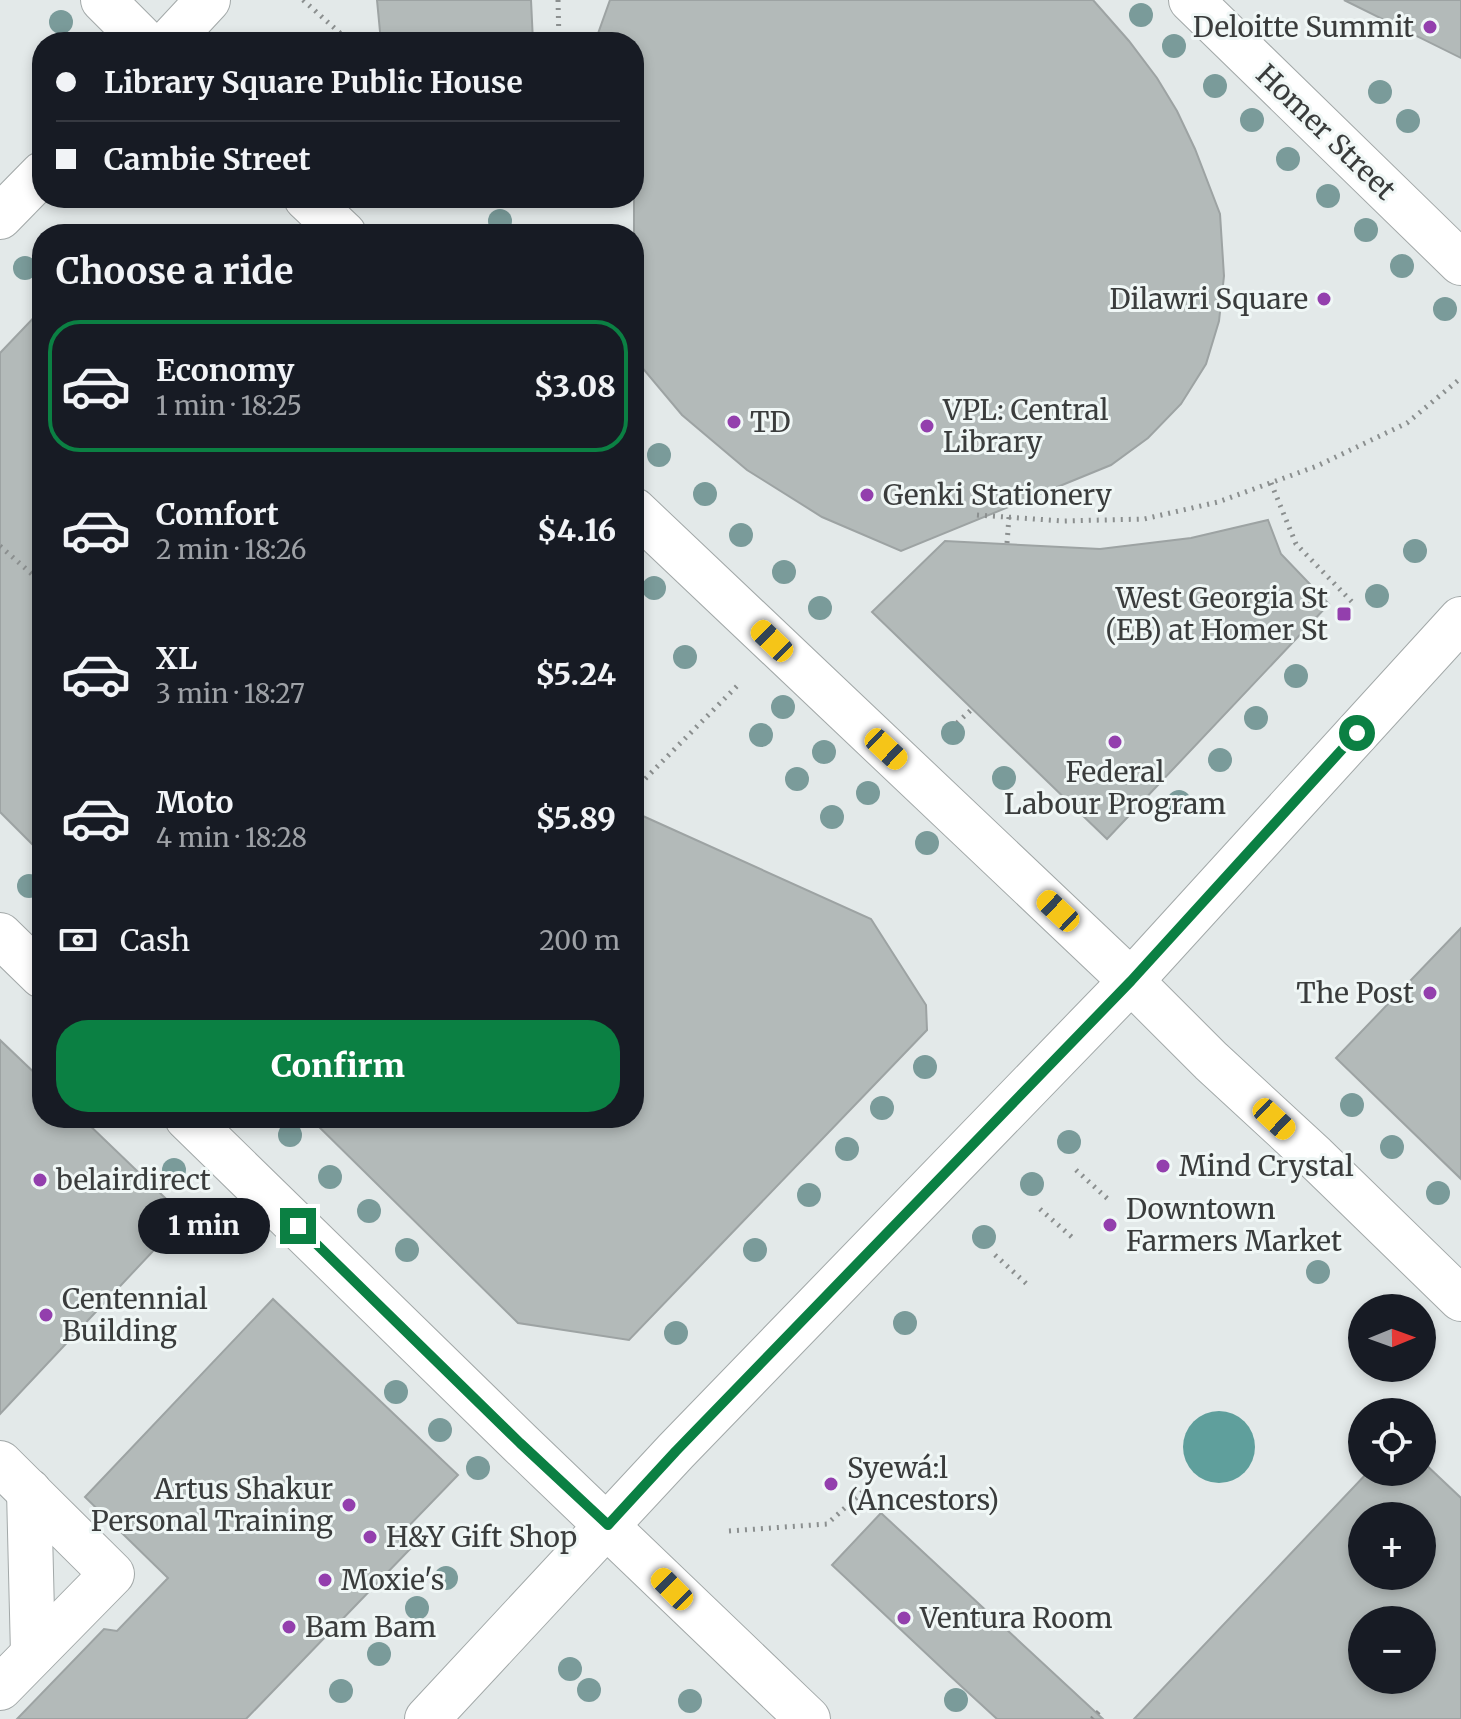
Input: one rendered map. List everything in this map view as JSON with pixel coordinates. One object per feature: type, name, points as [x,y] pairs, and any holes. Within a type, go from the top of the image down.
[{"type":"main road","points":[[103,0],[135,32]]},
{"type":"main road","points":[[178,32],[208,0]]},
{"type":"main road","name":"Homer Street","points":[[1191,0],[1461,263]]},
{"type":"main road","points":[[0,217],[32,184]]},
{"type":"main road","points":[[317,208],[333,224]]},
{"type":"main road","points":[[644,519],[1461,1299]]},
{"type":"main road","points":[[427,1719],[676,1451],[1131,981],[1461,619]]},
{"type":"main road","points":[[0,935],[32,966]]},
{"type":"main road","points":[[197,1128],[808,1719]]},
{"type":"main road","points":[[0,1688],[112,1574],[14,1477]]},
{"type":"main road","points":[[14,1477],[33,1654]]},
{"type":"path","points":[[303,0],[339,32]]},
{"type":"path","points":[[558,0],[558,32]]},
{"type":"path","points":[[977,515],[1063,521],[1144,519],[1218,502],[1317,466],[1407,423],[1461,378]]},
{"type":"path","points":[[1271,483],[1296,544],[1354,604]]},
{"type":"path","points":[[1007,543],[1009,517]]},
{"type":"path","points":[[0,546],[32,574]]},
{"type":"path","points":[[644,780],[738,685]]},
{"type":"path","points":[[957,723],[972,709]]},
{"type":"path","points":[[1076,1170],[1110,1201]]},
{"type":"path","points":[[1040,1209],[1074,1239]]},
{"type":"path","points":[[995,1255],[1030,1287]]},
{"type":"path","points":[[729,1531],[827,1524],[866,1489]]},
{"type":"path","points":[[1092,1719],[1101,1709]]},
{"type":"water","points":[[1226,1411],[1245,1421],[1253,1433],[1253,1461],[1245,1473],[1233,1481],[1212,1483],[1193,1473],[1185,1461],[1183,1440],[1193,1421],[1205,1413]]},
{"type":"building","points":[[377,0],[531,0],[533,32],[380,32]]},
{"type":"building","name":"VPL: Central Library","points":[[610,0],[1093,0],[1157,78],[1177,111],[1220,214],[1224,276],[1219,321],[1206,364],[1181,404],[1148,438],[1111,465],[901,551],[822,517],[747,470],[682,415],[644,370],[644,224],[634,224],[634,208],[644,208],[644,32],[599,32]]},
{"type":"building","name":"Deloitte Summit","points":[[1344,0],[1461,0],[1461,58]]},
{"type":"building","points":[[32,319],[32,844],[0,812],[0,353]]},
{"type":"building","points":[[1268,520],[1281,554],[1329,604],[1107,839],[872,612],[945,541],[1100,549],[1191,538]]},
{"type":"building","points":[[644,817],[871,919],[926,1005],[927,1030],[629,1340],[518,1323],[320,1128],[644,1128]]},
{"type":"building","name":"The Post","points":[[1461,928],[1461,1179],[1336,1058]]},
{"type":"building","name":"Centennial Building","points":[[0,1040],[32,1070],[32,1128],[92,1128],[185,1217],[0,1414]]},
{"type":"building","points":[[273,1299],[458,1475],[401,1534],[413,1546],[246,1719],[17,1719],[104,1629],[117,1631],[168,1578],[85,1497]]},
{"type":"building","points":[[1436,1474],[1461,1498],[1461,1719],[1134,1719],[1355,1486],[1436,1486]]},
{"type":"building","points":[[881,1513],[1103,1719],[997,1719],[948,1674],[832,1565]]},
{"type":"place","name":"Deloitte Summit","points":[[1430,27]]},
{"type":"place","name":"Dilawri Square","points":[[1324,299]]},
{"type":"place","name":"TD","points":[[734,422]]},
{"type":"place","name":"VPL: Central Library","points":[[927,426]]},
{"type":"place","name":"Genki Stationery","points":[[867,495]]},
{"type":"place","name":"West Georgia St (EB) at Homer St","points":[[1344,614]]},
{"type":"place","name":"Federal Labour Program","points":[[1115,742]]},
{"type":"place","name":"The Post","points":[[1430,993]]},
{"type":"place","name":"Mind Crystal","points":[[1163,1166]]},
{"type":"place","name":"belairdirect","points":[[40,1180]]},
{"type":"place","name":"Downtown Farmers Market","points":[[1110,1225]]},
{"type":"place","name":"Centennial Building","points":[[46,1315]]},
{"type":"place","name":"Syewá:l (Ancestors)","points":[[831,1484]]},
{"type":"place","name":"Artus Shakur Personal Training","points":[[349,1505]]},
{"type":"place","name":"H&Y Gift Shop","points":[[370,1537]]},
{"type":"place","name":"Moxie's","points":[[325,1580]]},
{"type":"place","name":"Ventura Room","points":[[904,1618]]},
{"type":"place","name":"Bam Bam","points":[[289,1627]]},
{"type":"route","points":[[298,1226],[608,1525],[1131,981],[1357,733]]}]
